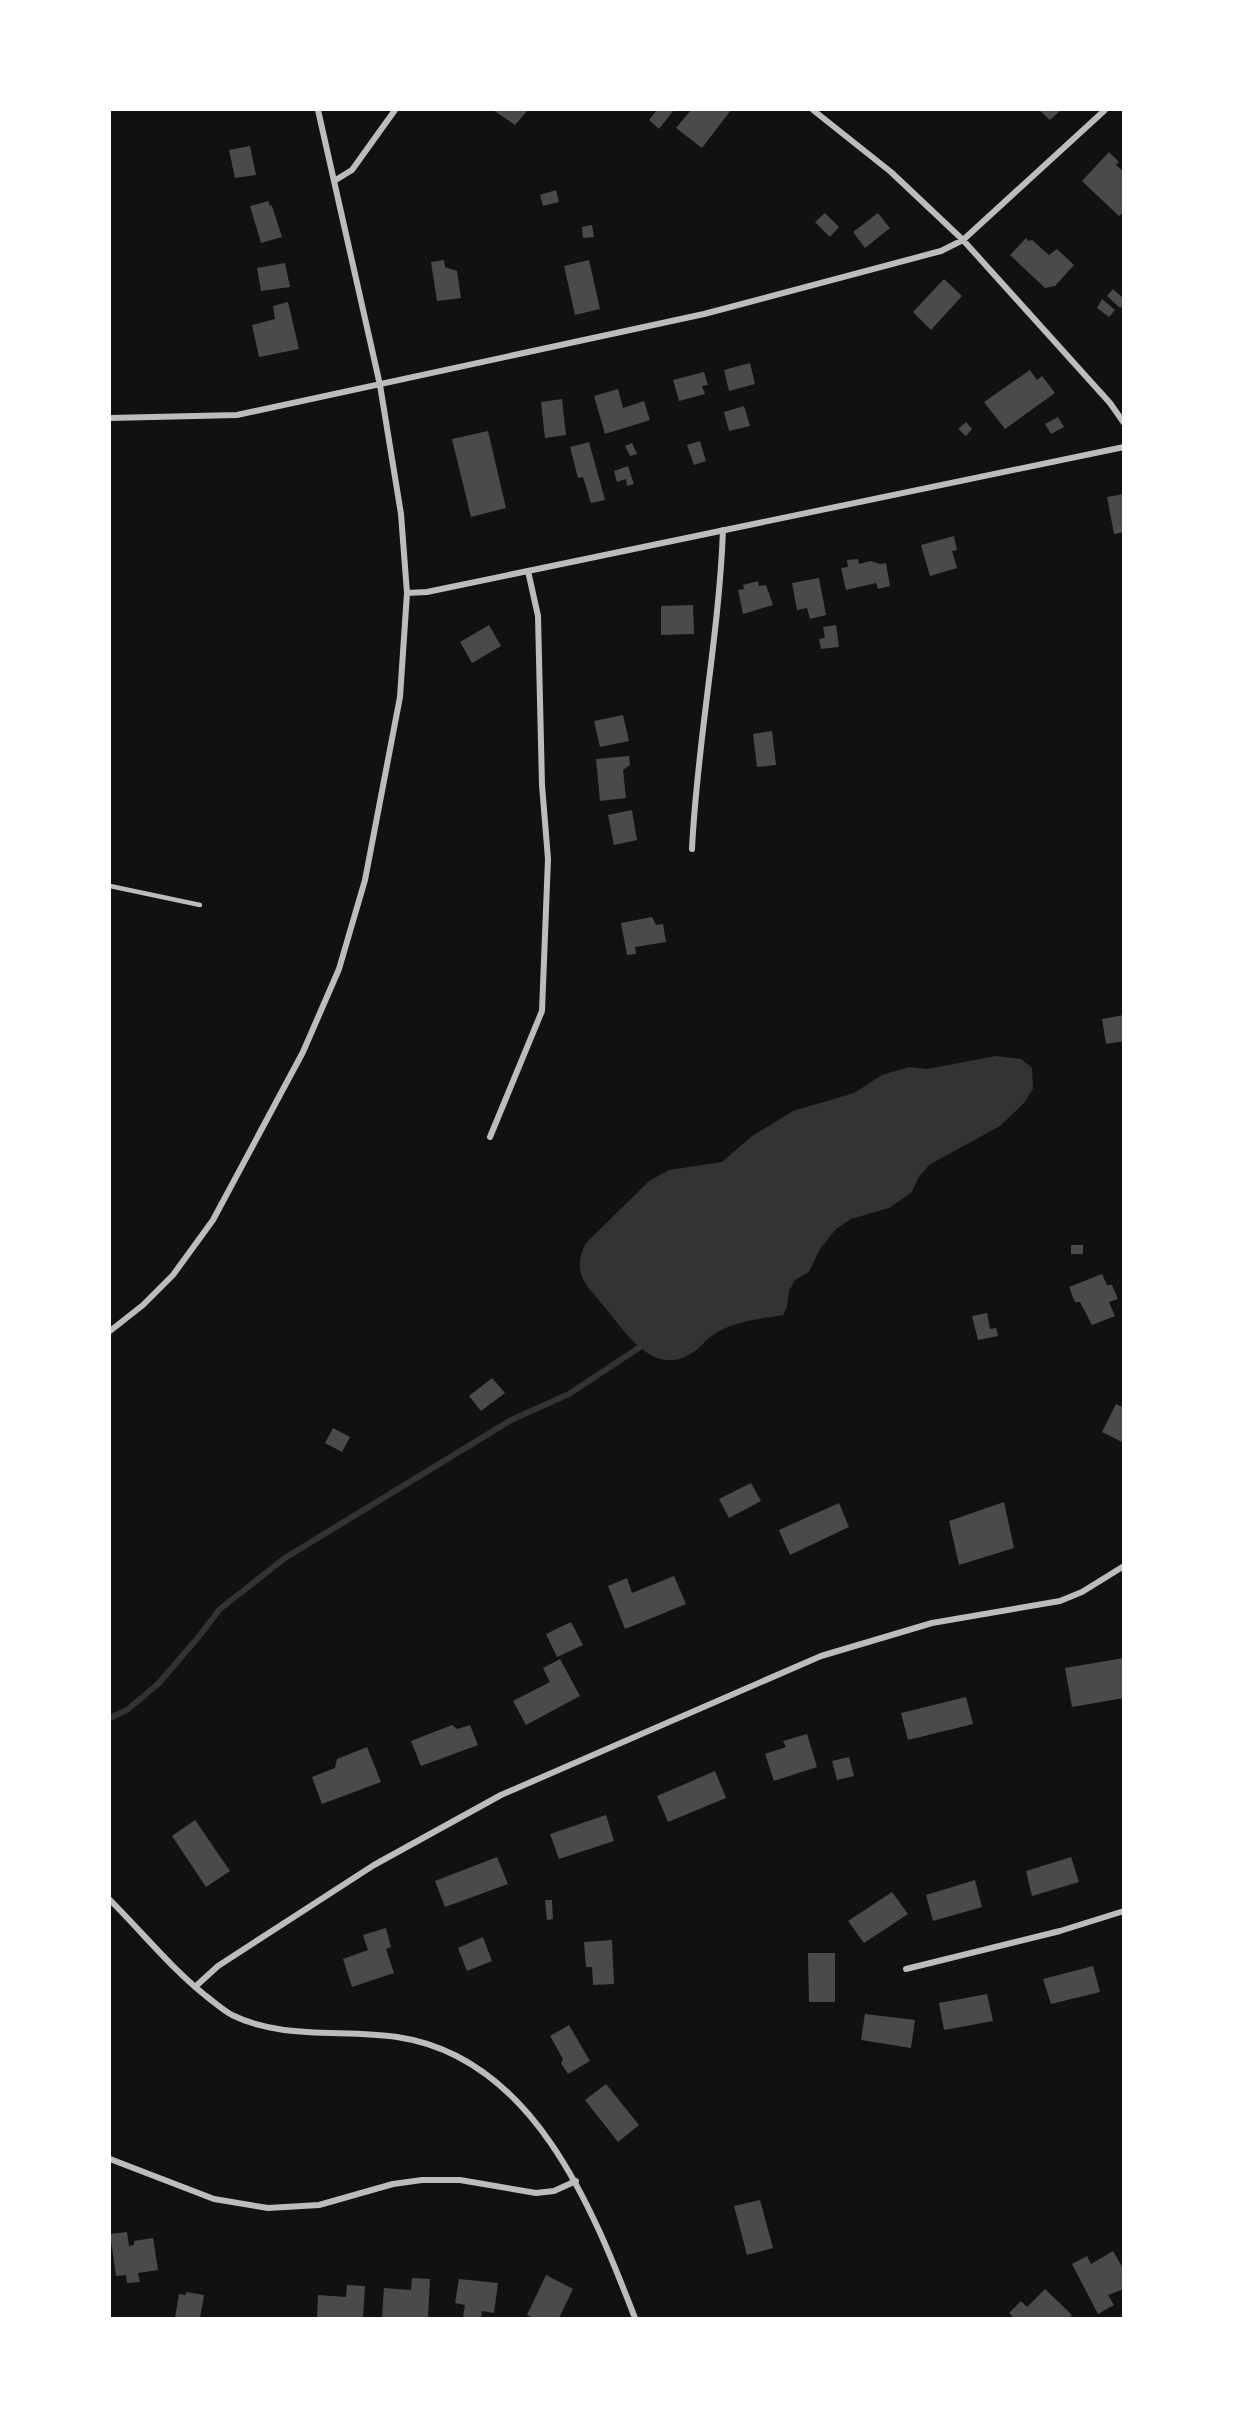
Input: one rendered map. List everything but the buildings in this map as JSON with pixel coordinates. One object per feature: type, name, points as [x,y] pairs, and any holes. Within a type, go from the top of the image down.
[{"type":"street","points":[[110,1331],[143,1305],[173,1275],[213,1220],[303,1052],[339,969],[365,880],[400,697],[407,593],[401,514],[380,385],[318,110]]},
{"type":"street","points":[[334,181],[352,170],[395,110]]},
{"type":"street","points":[[813,110],[891,172],[963,240],[1110,403],[1124,423]]},
{"type":"street","points":[[110,418],[237,415],[704,314],[941,251],[963,240],[1105,110]]},
{"type":"street","points":[[407,593],[427,592],[1124,447]]},
{"type":"street","points":[[692,849],[695,789],[721,591],[723,530]]},
{"type":"street","points":[[490,1137],[542,1011],[548,859],[542,785],[538,616],[528,571]]},
{"type":"street","points":[[195,1987],[218,1965],[374,1865],[501,1795],[821,1656],[932,1623],[1060,1601],[1082,1592],[1124,1566]]},
{"type":"street","points":[[110,1900],[170,1965],[230,2014],[262,2028],[398,2037],[428,2044],[460,2057],[489,2076],[515,2099],[553,2147],[576,2181],[605,2240],[635,2319]]},
{"type":"street","points":[[906,1969],[1060,1931],[1124,1911]]},
{"type":"street","points":[[110,2159],[214,2199],[268,2208],[319,2205],[393,2184],[422,2180],[460,2180],[536,2193],[554,2191],[576,2181]]},
{"type":"lane","points":[[110,886],[200,905]]},
{"type":"shaded area","points":[[996,1056],[1021,1059],[1032,1068],[1033,1089],[1024,1103],[1000,1126],[929,1165],[918,1178],[912,1192],[889,1208],[851,1219],[836,1229],[820,1249],[809,1272],[795,1280],[789,1291],[787,1307],[783,1315],[746,1321],[721,1330],[692,1353],[678,1359],[664,1360],[652,1356],[630,1338],[585,1283],[580,1263],[585,1244],[649,1181],[669,1170],[722,1162],[752,1136],[793,1111],[854,1093],[882,1075],[909,1067],[927,1069]]},
{"type":"waterway","points":[[110,1718],[127,1710],[158,1684],[220,1609],[285,1558],[511,1420],[569,1394],[640,1347]]}]
